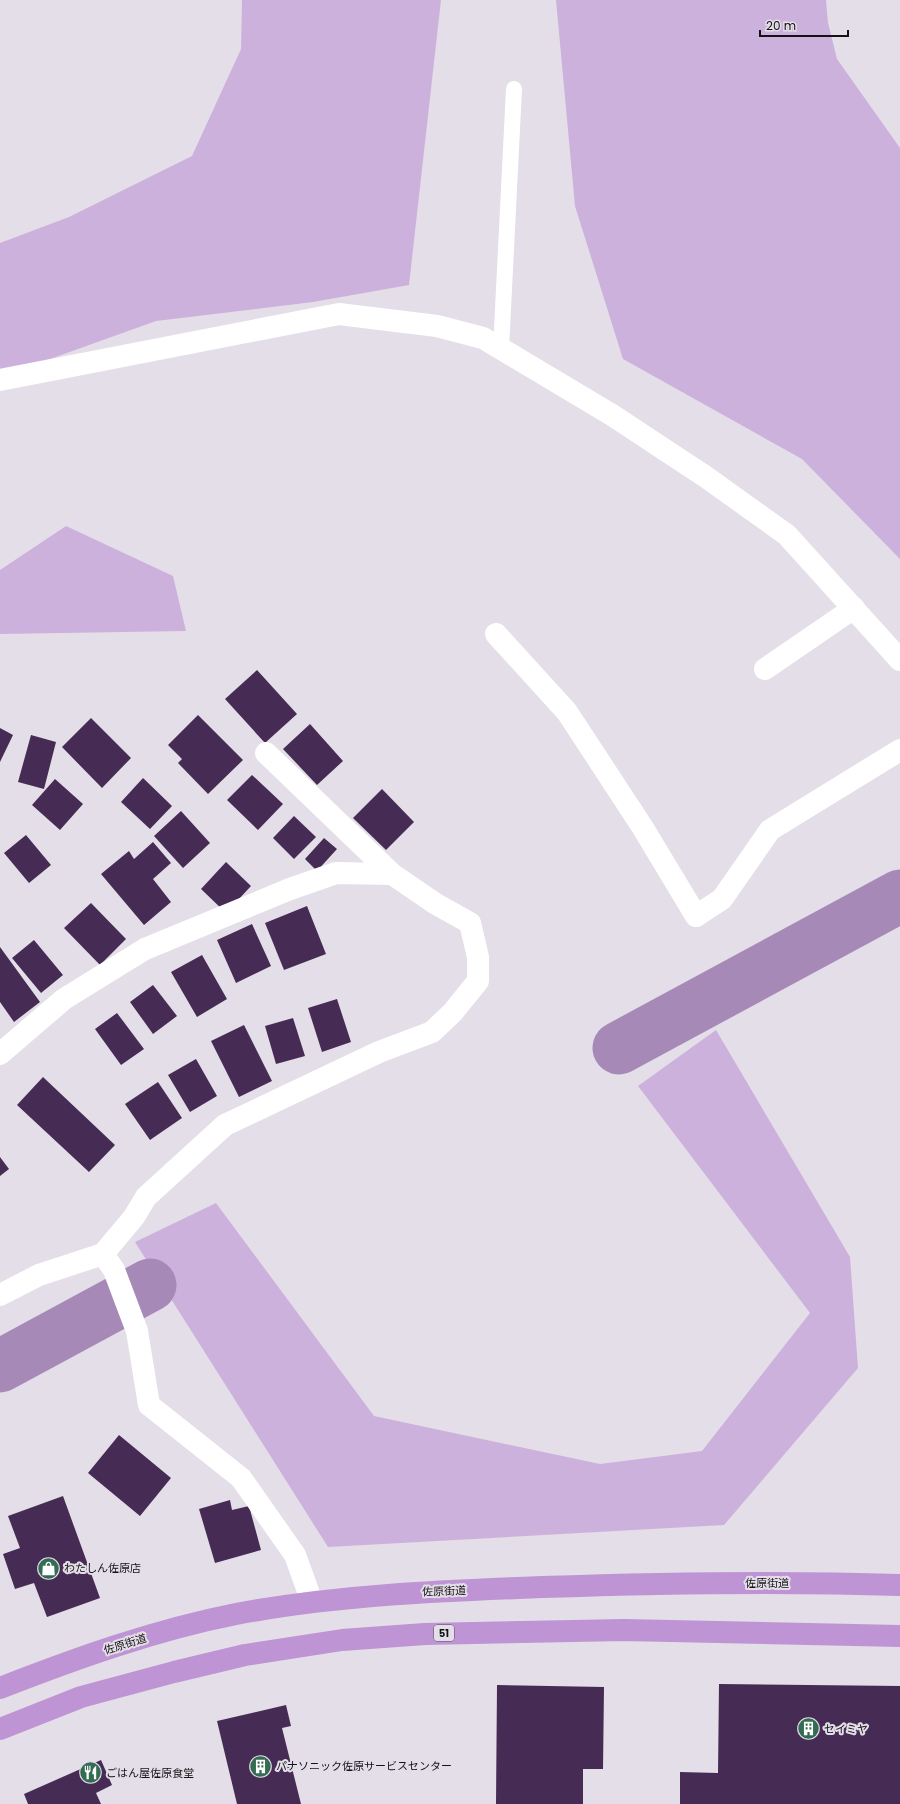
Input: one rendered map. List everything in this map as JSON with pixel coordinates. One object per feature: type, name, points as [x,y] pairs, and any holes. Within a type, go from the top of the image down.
[{"type":"highway","name":"佐原街道","points":[[0,1688],[76,1658],[164,1632],[235,1614],[312,1602],[423,1591],[616,1584],[830,1583],[900,1585]]},
{"type":"highway","name":"51","points":[[0,1729],[81,1697],[174,1672],[245,1655],[342,1640],[425,1634],[624,1630],[900,1636]]},
{"type":"street","points":[[0,380],[339,314],[437,326],[483,338],[612,415],[706,477],[787,535],[900,660]]},
{"type":"street","points":[[765,669],[854,608]]},
{"type":"street","points":[[496,634],[567,712],[644,828],[696,916],[722,898],[770,830],[900,750]]},
{"type":"street","points":[[109,1262],[146,1197],[225,1125],[379,1052],[432,1032],[453,1012],[478,981],[478,957],[470,923],[436,904],[392,874],[266,753]]},
{"type":"street","points":[[0,1054],[64,999],[145,950],[290,889],[336,873],[392,874]]},
{"type":"street","points":[[0,1295],[39,1275],[109,1262]]},
{"type":"street","points":[[109,1262],[137,1331],[149,1405],[241,1478],[295,1555],[312,1602]]},
{"type":"lane","points":[[501,349],[514,89]]},
{"type":"shaded area","points":[[242,0],[441,0],[409,285],[313,302],[156,321],[0,377],[0,243],[69,217],[192,156],[241,49]]},
{"type":"shaded area","points":[[556,0],[826,0],[828,23],[837,59],[900,148],[900,559],[802,459],[623,359],[575,206]]},
{"type":"shaded area","points":[[66,526],[173,576],[186,631],[0,634],[0,570]]},
{"type":"shaded area","points":[[716,1030],[850,1257],[858,1368],[724,1525],[328,1547],[135,1242],[216,1203],[374,1416],[600,1464],[702,1451],[810,1313],[638,1086]]},
{"type":"building","points":[[257,670],[297,714],[265,743],[225,699]]},
{"type":"building","points":[[198,715],[243,760],[208,794],[178,763],[182,759],[168,745]]},
{"type":"building","points":[[91,718],[131,758],[102,788],[62,747]]},
{"type":"building","points":[[310,724],[343,761],[317,785],[283,749]]},
{"type":"building","points":[[0,728],[13,735],[0,762]]},
{"type":"building","points":[[31,735],[56,742],[44,789],[18,782]]},
{"type":"building","points":[[252,775],[283,804],[258,830],[227,800]]},
{"type":"building","points":[[143,778],[172,806],[150,829],[121,802]]},
{"type":"building","points":[[55,779],[83,804],[60,830],[32,805]]},
{"type":"building","points":[[382,789],[414,822],[386,850],[353,818]]},
{"type":"building","points":[[181,811],[210,843],[183,868],[154,836]]},
{"type":"building","points":[[294,816],[316,837],[294,859],[273,838]]},
{"type":"building","points":[[26,835],[51,865],[29,883],[4,853]]},
{"type":"building","points":[[324,838],[337,849],[317,871],[305,859]]},
{"type":"building","points":[[153,842],[171,863],[153,879],[171,902],[144,925],[101,874],[129,851],[134,859]]},
{"type":"building","points":[[226,862],[251,886],[226,913],[201,889]]},
{"type":"building","points":[[91,903],[126,939],[100,965],[64,928]]},
{"type":"building","points":[[307,906],[326,954],[284,970],[265,923]]},
{"type":"building","points":[[252,924],[271,966],[236,983],[217,940]]},
{"type":"building","points":[[34,940],[63,975],[41,993],[12,958]]},
{"type":"building","points":[[0,947],[40,1002],[14,1022],[0,1002]]},
{"type":"building","points":[[202,955],[227,999],[197,1017],[171,972]]},
{"type":"building","points":[[153,985],[177,1016],[153,1034],[130,1002]]},
{"type":"building","points":[[337,999],[351,1042],[322,1052],[308,1008]]},
{"type":"building","points":[[117,1013],[144,1049],[121,1065],[95,1029]]},
{"type":"building","points":[[293,1018],[305,1056],[276,1064],[265,1026]]},
{"type":"building","points":[[244,1025],[272,1081],[239,1097],[211,1041]]},
{"type":"building","points":[[196,1059],[217,1096],[190,1112],[168,1075]]},
{"type":"building","points":[[43,1077],[115,1145],[89,1172],[17,1105]]},
{"type":"building","points":[[158,1082],[182,1118],[150,1140],[125,1104]]},
{"type":"building","points":[[0,1157],[9,1169],[0,1176]]},
{"type":"building","points":[[119,1435],[171,1478],[140,1516],[88,1473]]},
{"type":"building","name":"わたしん佐原店","points":[[63,1496],[100,1598],[47,1617],[34,1583],[15,1589],[3,1554],[20,1548],[8,1516]]},
{"type":"building","points":[[230,1500],[232,1510],[249,1506],[261,1550],[215,1563],[199,1509]]},
{"type":"building","name":"セイミヤ","points":[[719,1684],[900,1686],[900,1804],[680,1804],[680,1772],[718,1773]]},
{"type":"building","points":[[497,1685],[604,1687],[603,1769],[583,1769],[583,1804],[496,1804]]},
{"type":"building","name":"パナソニック佐原サービスセンター","points":[[286,1705],[291,1726],[282,1728],[301,1804],[237,1804],[217,1721]]},
{"type":"building","name":"ごはん屋佐原食堂","points":[[101,1760],[112,1785],[96,1793],[101,1804],[28,1804],[24,1794]]},
{"type":"waterway","points":[[619,1048],[900,896]]},
{"type":"waterway","points":[[0,1366],[150,1285]]},
{"type":"place","name":"わたしん佐原店","points":[[49,1568]]},
{"type":"place","name":"セイミヤ","points":[[809,1729]]},
{"type":"place","name":"パナソニック佐原サービスセンター","points":[[260,1766]]},
{"type":"place","name":"ごはん屋佐原食堂","points":[[90,1773]]}]
